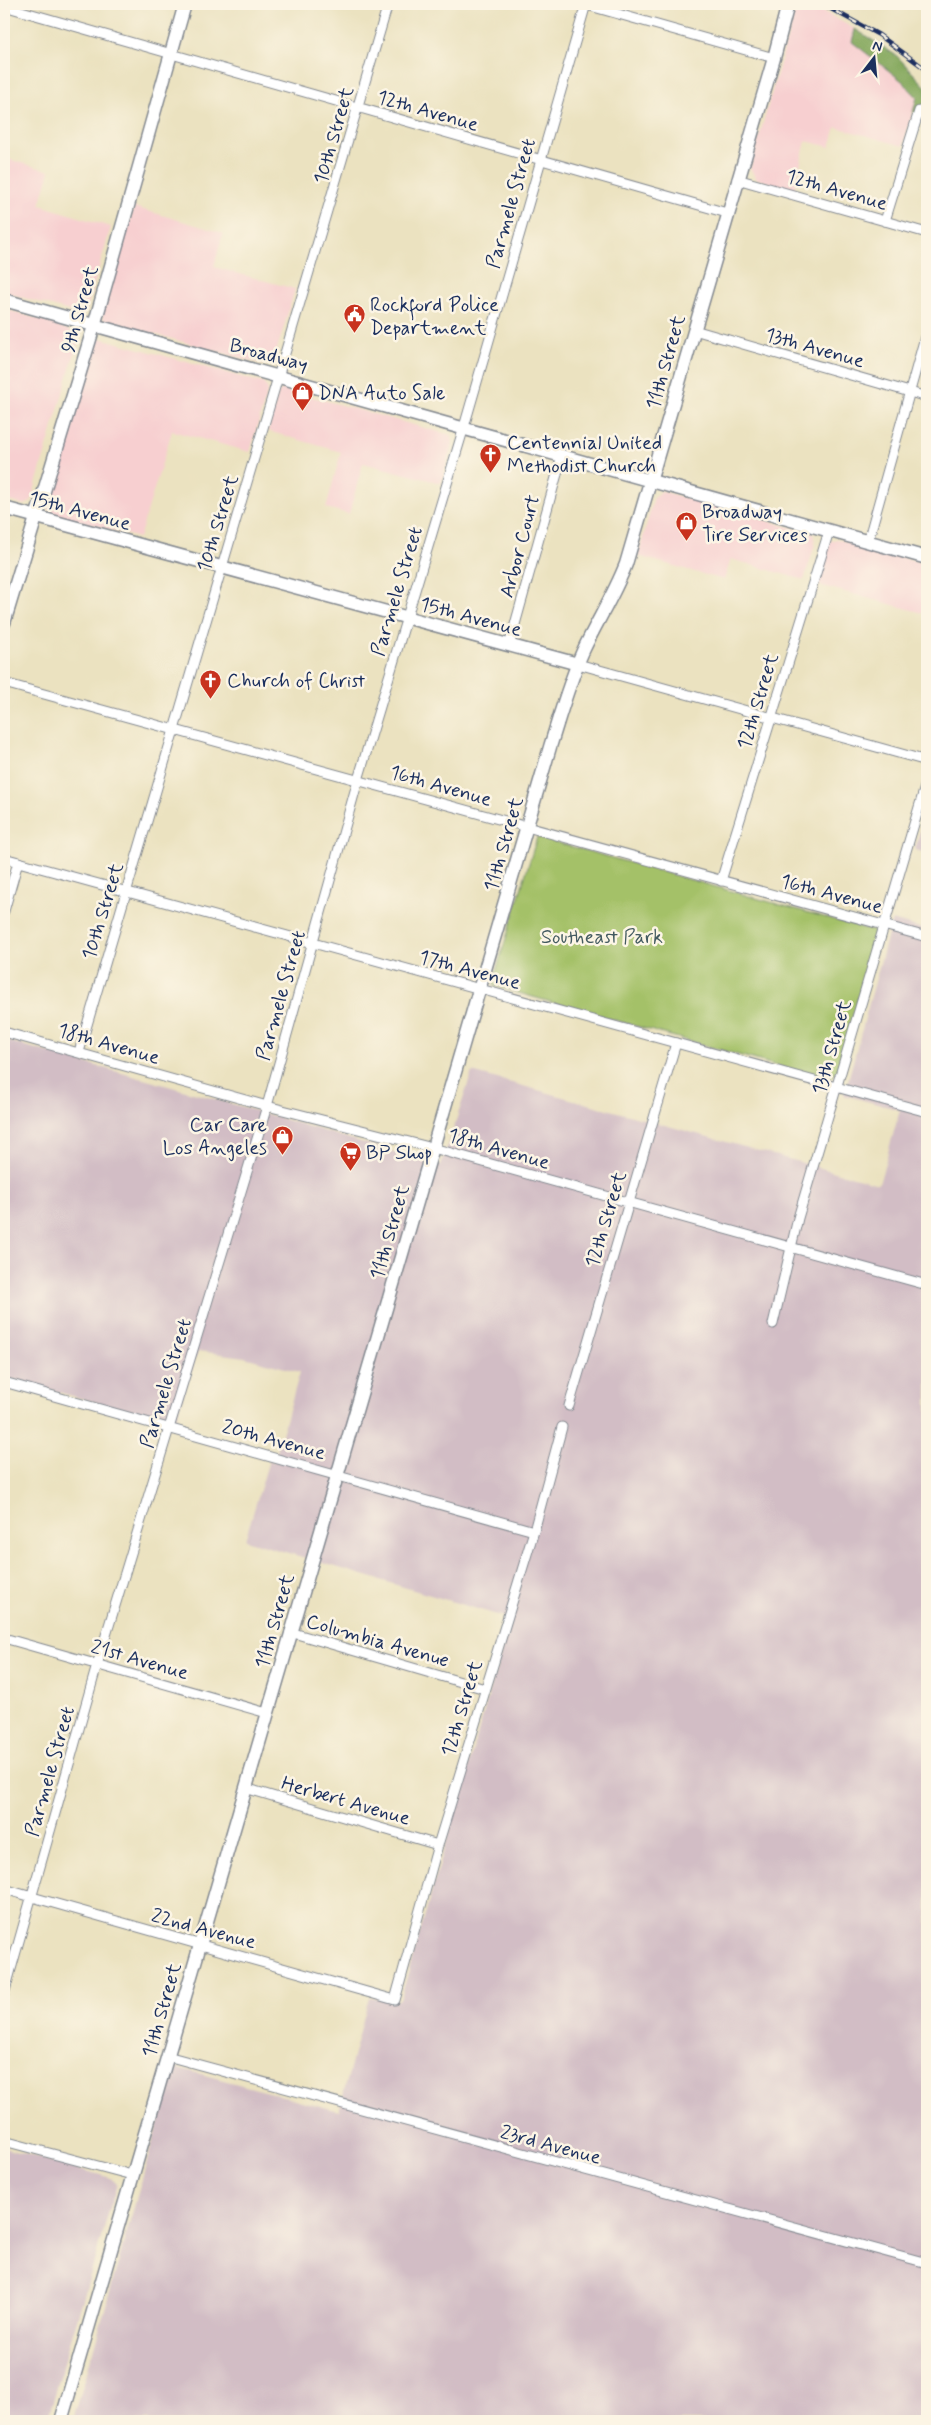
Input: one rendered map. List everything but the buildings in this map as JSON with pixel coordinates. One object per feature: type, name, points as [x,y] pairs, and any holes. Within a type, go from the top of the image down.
[{"type":"main road","name":"9th Street","points":[[4,623],[94,326],[185,4]]},
{"type":"main road","name":"11th Street","points":[[61,2421],[290,1632],[567,693],[578,664],[619,582],[774,58],[788,4]]},
{"type":"main road","name":"Broadway","points":[[4,300],[464,427],[927,558]]},
{"type":"main road","name":"15th Avenue","points":[[4,508],[578,664]]},
{"type":"street","name":"10th Street","points":[[79,1052],[151,812],[173,729],[359,109],[388,4]]},
{"type":"street","points":[[585,4],[774,58]]},
{"type":"street","name":"Parmele Street","points":[[4,1994],[97,1665],[267,1106],[358,780],[464,427],[585,4]]},
{"type":"street","name":"12th Avenue","points":[[4,6],[728,213]]},
{"type":"street","points":[[885,221],[919,110]]},
{"type":"street","name":"12th Avenue","points":[[737,179],[927,233]]},
{"type":"street","name":"13th Avenue","points":[[694,330],[927,397]]},
{"type":"street","points":[[868,541],[927,330]]},
{"type":"street","name":"Arbor Court","points":[[509,646],[562,456]]},
{"type":"street","name":"12th Street","points":[[721,881],[829,531]]},
{"type":"street","name":"15th Avenue","points":[[578,664],[927,761]]},
{"type":"street","name":"16th Avenue","points":[[4,684],[927,937]]},
{"type":"street","name":"13th Street","points":[[773,1324],[790,1248],[927,780]]},
{"type":"street","name":"17th Avenue","points":[[4,858],[927,1112]]},
{"type":"street","points":[[4,911],[18,862]]},
{"type":"street","name":"18th Avenue","points":[[4,1032],[267,1106],[433,1148],[927,1285]]},
{"type":"street","name":"12th Street","points":[[570,1406],[676,1043]]},
{"type":"street","name":"20th Avenue","points":[[4,1382],[337,1474],[534,1531]]},
{"type":"street","name":"12th Street","points":[[395,2000],[438,1845],[534,1531],[562,1427]]},
{"type":"street","name":"Columbia Avenue","points":[[290,1632],[486,1690]]},
{"type":"street","name":"21st Avenue","points":[[4,1638],[267,1712]]},
{"type":"street","name":"Herbert Avenue","points":[[245,1788],[438,1845]]},
{"type":"street","name":"22nd Avenue","points":[[4,1889],[115,1922],[200,1943],[395,2000]]},
{"type":"street","name":"23rd Avenue","points":[[167,2056],[927,2264]]},
{"type":"street","points":[[4,2141],[132,2175]]},
{"type":"shaded area","points":[[797,4],[809,4],[855,29],[852,42],[902,81],[917,97],[903,146],[836,127],[830,147],[806,141],[794,190],[757,179],[750,169]]},
{"type":"shaded area","points":[[4,158],[50,171],[40,205],[111,227],[86,311],[83,315],[74,315],[69,311],[4,292]]},
{"type":"shaded area","points":[[134,207],[223,233],[214,267],[295,289],[273,363],[266,365],[104,320],[102,314]]},
{"type":"shaded area","points":[[4,309],[49,322],[80,335],[31,501],[25,505],[4,500]]},
{"type":"shaded area","points":[[100,338],[263,383],[268,389],[250,452],[172,431],[139,538],[52,513],[46,507],[96,339]]},
{"type":"shaded area","points":[[283,389],[450,435],[453,441],[441,483],[363,463],[349,514],[326,508],[341,452],[268,431],[278,393]]},
{"type":"shaded area","points":[[661,491],[814,534],[815,544],[804,580],[731,559],[724,580],[638,556],[654,497]]},
{"type":"shaded area","points":[[837,539],[927,564],[927,614],[815,584],[830,541]]},
{"type":"shaded area","points":[[927,805],[927,853],[915,850]]},
{"type":"shaded area","points":[[892,920],[927,930],[927,2421],[73,2421],[174,2067],[339,2111],[369,1997],[399,2000],[402,1994],[511,1619],[245,1540],[269,1460],[274,1462],[300,1372],[244,1357],[198,1351],[174,1424],[4,1377],[4,1040],[243,1107],[441,1166],[472,1072],[879,1184],[900,1110],[844,1095]]},
{"type":"shaded area","points":[[4,2148],[111,2178],[117,2184],[47,2421],[4,2421]]},
{"type":"green space","points":[[855,29],[897,56],[927,88],[927,123],[913,112],[917,97],[902,81],[852,42]]},
{"type":"green space","name":"Southeast Park","points":[[537,837],[874,931],[876,934],[837,1072],[827,1080],[494,986],[493,981]]},
{"type":"railway","points":[[822,4],[879,35],[927,70]]},
{"type":"place","name":"Rockford Police Department","points":[[354,334]]},
{"type":"place","name":"DNA Auto Sale","points":[[302,411]]},
{"type":"place","name":"Centennial United Methodist Church","points":[[491,473]]},
{"type":"place","name":"Broadway Tire Services","points":[[686,541]]},
{"type":"place","name":"Church of Christ","points":[[211,699]]},
{"type":"place","name":"Car Care Los Angeles","points":[[283,1155]]},
{"type":"place","name":"BP Shop","points":[[350,1171]]}]
